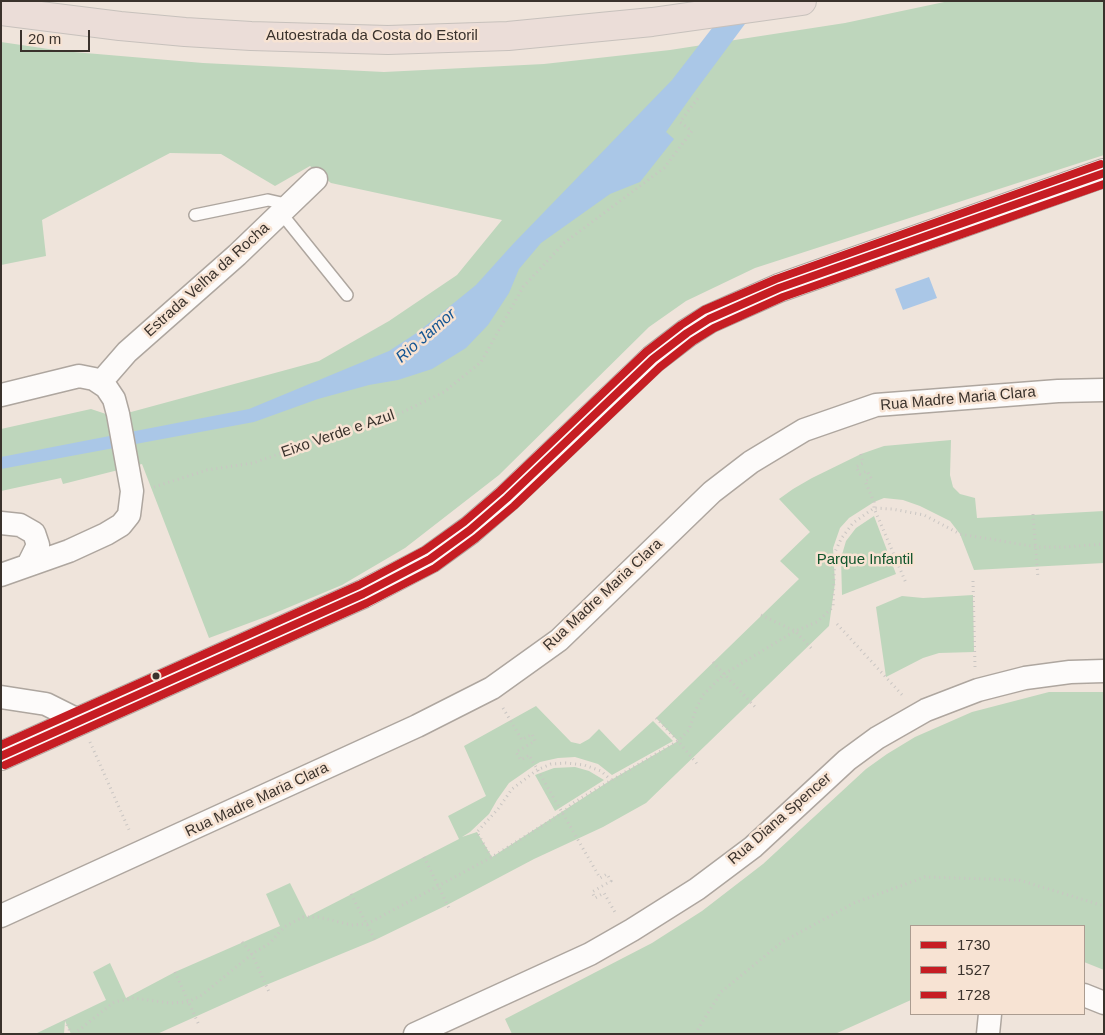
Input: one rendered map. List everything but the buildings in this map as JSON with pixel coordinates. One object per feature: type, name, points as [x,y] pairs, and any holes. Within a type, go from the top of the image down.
[{"type":"highway","name":"Autoestrada da Costa do Estoril","points":[[1,11],[185,32],[388,40],[508,36],[652,22],[802,1]]},
{"type":"street","points":[[1,756],[363,594],[430,559],[470,530],[507,498],[653,359],[687,333],[709,320],[778,288],[1104,173]]},
{"type":"street","name":"Estrada Velha da Rocha","points":[[100,383],[128,352],[238,255],[316,179]]},
{"type":"street","points":[[1,396],[79,376],[94,379],[106,387],[114,399],[118,414],[132,491],[128,515],[120,525],[106,534],[69,551],[1,575]]},
{"type":"street","name":"Rua Madre Maria Clara","points":[[1,916],[418,726],[492,688],[559,640],[712,492],[751,462],[804,430],[876,405],[1058,391],[1104,390]]},
{"type":"street","points":[[1,523],[20,526],[34,532],[38,545],[28,565]]},
{"type":"street","name":"Rua Diana Spencer","points":[[415,1034],[590,954],[697,889],[753,847],[847,760],[877,738],[926,710],[978,690],[1025,678],[1070,672],[1104,671]]},
{"type":"street","points":[[1,697],[46,704],[80,721]]},
{"type":"street","points":[[1085,995],[1104,1003]]},
{"type":"street","points":[[988,1034],[990,1015]]},
{"type":"lane","points":[[195,215],[268,200],[285,209],[347,295]]},
{"type":"path","name":"Eixo Verde e Azul","points":[[152,488],[207,470],[253,463],[384,421],[444,392],[481,362],[523,287],[564,243],[664,168],[692,131],[680,122],[698,98]]},
{"type":"path","points":[[861,454],[863,463],[856,467],[860,474],[867,471],[871,478],[865,481],[874,502],[874,508],[906,583]]},
{"type":"path","points":[[65,1020],[73,1034],[114,1002],[133,998],[188,1002],[202,995],[252,954],[270,943],[284,927],[303,918],[320,917],[351,925],[367,924],[492,857],[562,813],[574,803],[678,741],[689,730],[703,695],[724,674],[795,631],[817,622],[833,607],[835,552],[841,539],[853,523],[874,508],[892,509],[924,515],[960,534],[1037,547],[1104,544]]},
{"type":"path","points":[[1033,514],[1038,578]]},
{"type":"path","points":[[973,581],[975,671]]},
{"type":"path","points":[[761,615],[795,631],[812,649]]},
{"type":"path","points":[[837,624],[906,700]]},
{"type":"path","points":[[713,662],[756,708]]},
{"type":"path","points":[[656,718],[698,764]]},
{"type":"path","points":[[80,721],[140,853]]},
{"type":"path","points":[[516,729],[522,740],[532,734],[535,741],[516,752],[521,760],[529,755],[600,878],[608,874],[611,881],[592,892],[595,898],[604,893],[618,917],[623,914],[632,930]]},
{"type":"path","points":[[492,857],[477,832],[498,809],[512,789],[537,770],[551,764],[584,765],[602,771],[611,780]]},
{"type":"path","points":[[424,857],[449,908]]},
{"type":"path","points":[[694,1034],[721,992],[782,942],[854,903],[925,878],[1020,880],[1104,906]]},
{"type":"path","points":[[351,894],[376,942]]},
{"type":"path","points":[[242,942],[252,954],[270,992]]},
{"type":"path","points":[[175,972],[198,1026]]},
{"type":"green space","points":[[949,1],[1104,1],[1104,155],[755,268],[686,301],[649,327],[499,475],[405,548],[342,585],[209,638],[142,464],[63,484],[61,478],[1,491],[1,429],[91,409],[106,414],[131,412],[319,361],[389,321],[457,275],[502,220],[331,183],[310,166],[275,186],[221,154],[170,153],[42,220],[46,256],[1,265],[1,42],[62,51],[203,63],[384,72],[544,64],[670,50],[845,23]]},
{"type":"green space","points":[[951,440],[950,475],[953,487],[960,494],[975,498],[977,518],[1104,511],[1104,563],[974,570],[960,534],[950,521],[903,500],[884,498],[874,502],[849,518],[840,528],[833,548],[835,583],[829,626],[646,803],[603,827],[534,859],[375,940],[266,985],[157,1034],[71,1034],[65,1021],[64,1034],[35,1034],[106,1000],[93,972],[110,963],[126,998],[175,972],[280,926],[266,894],[290,883],[307,917],[459,839],[448,816],[486,796],[464,746],[536,706],[571,742],[580,744],[589,739],[599,729],[620,751],[653,721],[673,741],[612,775],[598,764],[575,757],[558,758],[535,765],[509,783],[489,814],[462,837],[477,832],[492,857],[611,780],[678,741],[656,718],[799,579],[780,561],[810,532],[779,499],[812,478],[861,454],[884,446]]},
{"type":"green space","name":"Parque Infantil","points":[[874,516],[896,574],[842,595],[841,558],[846,541],[856,528]]},
{"type":"green space","points":[[973,595],[974,652],[939,653],[923,658],[886,677],[876,607],[902,596],[923,598]]},
{"type":"green space","points":[[1049,692],[1104,692],[1104,970],[1085,962],[1085,925],[910,925],[910,1000],[835,1034],[512,1034],[505,1019],[652,943],[702,911],[763,864],[866,769],[915,737],[972,712]]},
{"type":"green space","points":[[575,767],[589,771],[604,780],[555,811],[535,775],[554,768]]},
{"type":"water","name":"Rio Jamor","points":[[733,1],[762,1],[666,132],[674,139],[640,182],[610,194],[541,243],[519,269],[509,293],[488,325],[466,348],[432,369],[398,380],[369,385],[318,399],[254,422],[1,469],[1,457],[249,409],[389,351],[418,332],[476,285],[513,244],[672,80]]},
{"type":"water","points":[[929,277],[937,298],[903,310],[895,289]]},
{"type":"transit line","name":"1728","points":[[1,745],[359,585],[425,550],[464,522],[500,491],[646,352],[704,310],[776,279],[1101,164]]},
{"type":"transit line","name":"1730","points":[[1,756],[363,594],[430,559],[470,530],[507,498],[653,359],[709,319],[779,288],[1104,173]]},
{"type":"transit line","name":"1527","points":[[5,765],[367,603],[435,568],[476,538],[514,506],[660,367],[693,341],[714,328],[783,297],[1104,184]]}]
